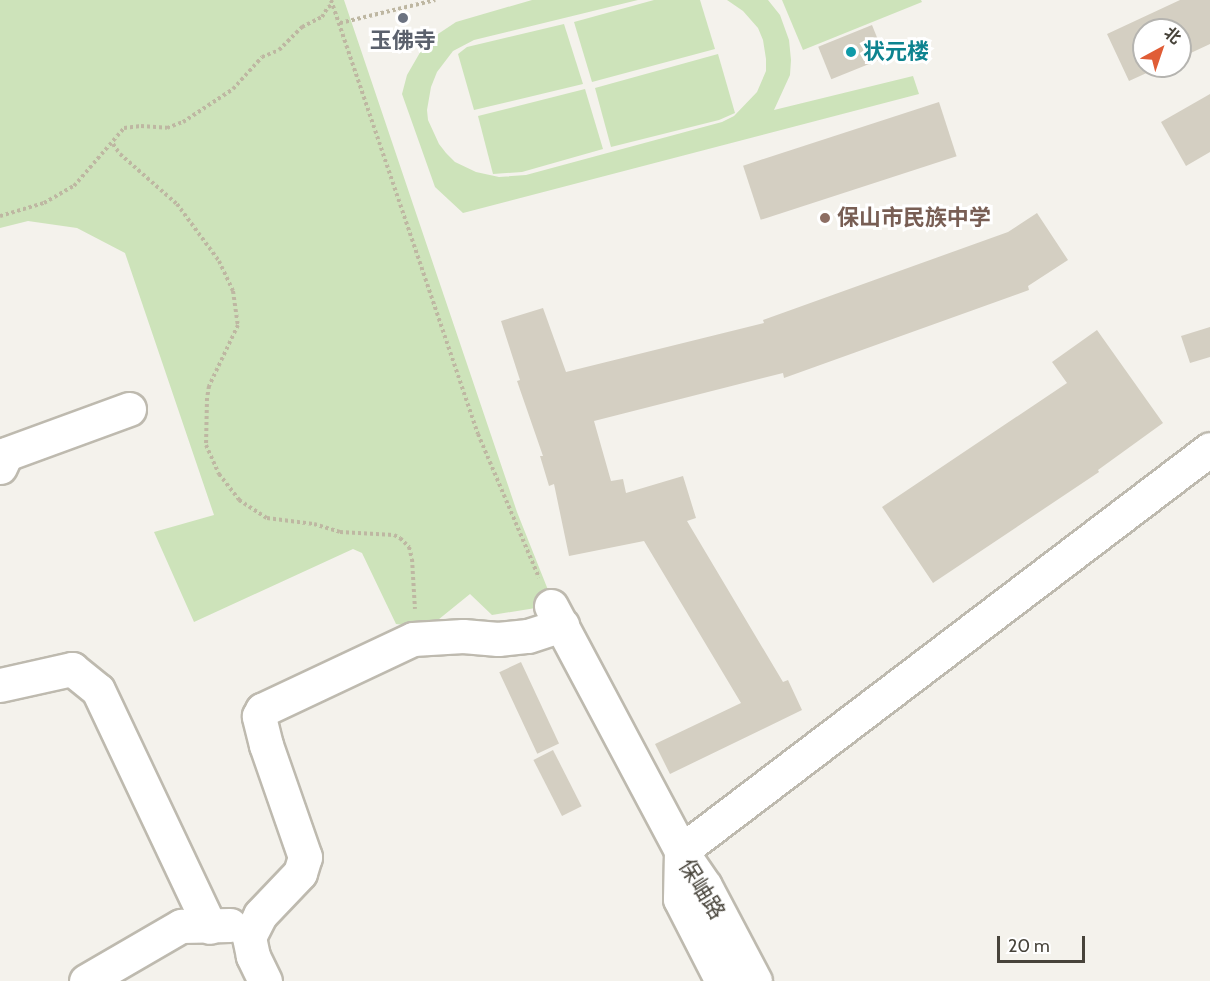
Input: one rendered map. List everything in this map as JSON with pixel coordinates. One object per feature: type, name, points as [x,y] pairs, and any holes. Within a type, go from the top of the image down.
[{"type":"street","points":[[0,467],[6,454],[129,409]]},
{"type":"street","points":[[265,981],[253,956],[249,936],[282,888],[300,873],[305,857],[266,745],[259,716],[262,710],[413,639],[463,636],[498,639],[528,636],[557,616],[681,851],[1210,449]]},
{"type":"street","points":[[0,685],[72,669],[98,690],[210,927]]},
{"type":"street","name":"保岫路","points":[[681,851],[680,899],[722,981]]},
{"type":"street","name":"保岫路","points":[[681,851],[705,886],[755,981]]},
{"type":"street","points":[[86,981],[181,926],[210,927],[256,923]]},
{"type":"path","points":[[339,23],[435,0]]},
{"type":"path","points":[[0,216],[44,203],[66,192],[113,144],[124,128],[141,126],[167,128],[183,122],[233,89],[262,57],[279,50],[302,27],[322,17],[332,3],[478,434],[557,616]]},
{"type":"path","points":[[113,144],[120,154],[177,204],[219,261],[233,291],[238,325],[209,386],[207,399],[206,445],[219,474],[239,500],[267,518],[314,524],[340,532],[394,535],[400,538],[409,547],[412,559],[415,610],[433,638]]},
{"type":"green space","points":[[0,0],[344,0],[517,512],[554,605],[492,615],[470,594],[428,628],[396,624],[362,553],[353,549],[194,622],[154,532],[214,515],[125,253],[77,228],[28,221],[0,228]]},
{"type":"green space","points":[[532,0],[638,0],[474,40],[453,51],[437,72],[431,87],[427,110],[428,120],[439,144],[446,153],[455,162],[476,172],[499,177],[526,175],[722,122],[734,116],[757,92],[766,71],[766,59],[763,40],[758,28],[743,11],[727,0],[768,0],[780,15],[789,40],[791,60],[790,75],[774,110],[913,76],[919,94],[463,213],[435,187],[402,94],[407,75],[422,49],[435,36],[456,22]]},
{"type":"green space","points":[[654,0],[700,0],[715,49],[592,82],[574,22]]},
{"type":"green space","points":[[782,0],[921,0],[922,2],[803,50]]},
{"type":"green space","points":[[564,24],[583,84],[474,110],[458,54],[467,47]]},
{"type":"green space","points":[[718,54],[735,113],[719,120],[611,147],[595,88]]},
{"type":"green space","points":[[585,89],[603,149],[522,172],[493,174],[478,116]]},
{"type":"building","points":[[1180,0],[1210,0],[1210,44],[1192,52],[1192,18],[1141,18]]},
{"type":"building","points":[[1132,22],[1132,78],[1136,78],[1129,81],[1107,34]]},
{"type":"building","name":"状元楼","points":[[872,25],[885,57],[831,79],[818,47]]},
{"type":"building","points":[[1210,94],[1210,152],[1186,166],[1161,122]]},
{"type":"building","points":[[939,102],[957,156],[761,220],[743,166]]},
{"type":"building","points":[[1037,213],[1068,260],[1028,286],[1029,290],[784,378],[783,373],[594,421],[611,481],[623,479],[626,493],[683,476],[696,518],[687,521],[783,682],[788,680],[802,710],[670,774],[655,744],[741,703],[644,541],[569,556],[554,484],[549,486],[540,456],[543,456],[517,381],[520,380],[501,321],[543,308],[566,372],[764,323],[763,320],[1008,232]]},
{"type":"building","points":[[1210,327],[1210,357],[1190,363],[1181,336]]},
{"type":"building","points":[[1097,330],[1163,423],[1098,470],[1099,472],[933,583],[882,507],[1067,383],[1052,362]]},
{"type":"building","points":[[521,662],[559,744],[537,754],[499,672]]},
{"type":"building","points":[[553,750],[582,806],[562,816],[533,760]]},
{"type":"place","name":"玉佛寺","points":[[403,18]]},
{"type":"place","name":"状元楼","points":[[851,52]]},
{"type":"place","name":"保山市民族中学","points":[[825,218]]}]
